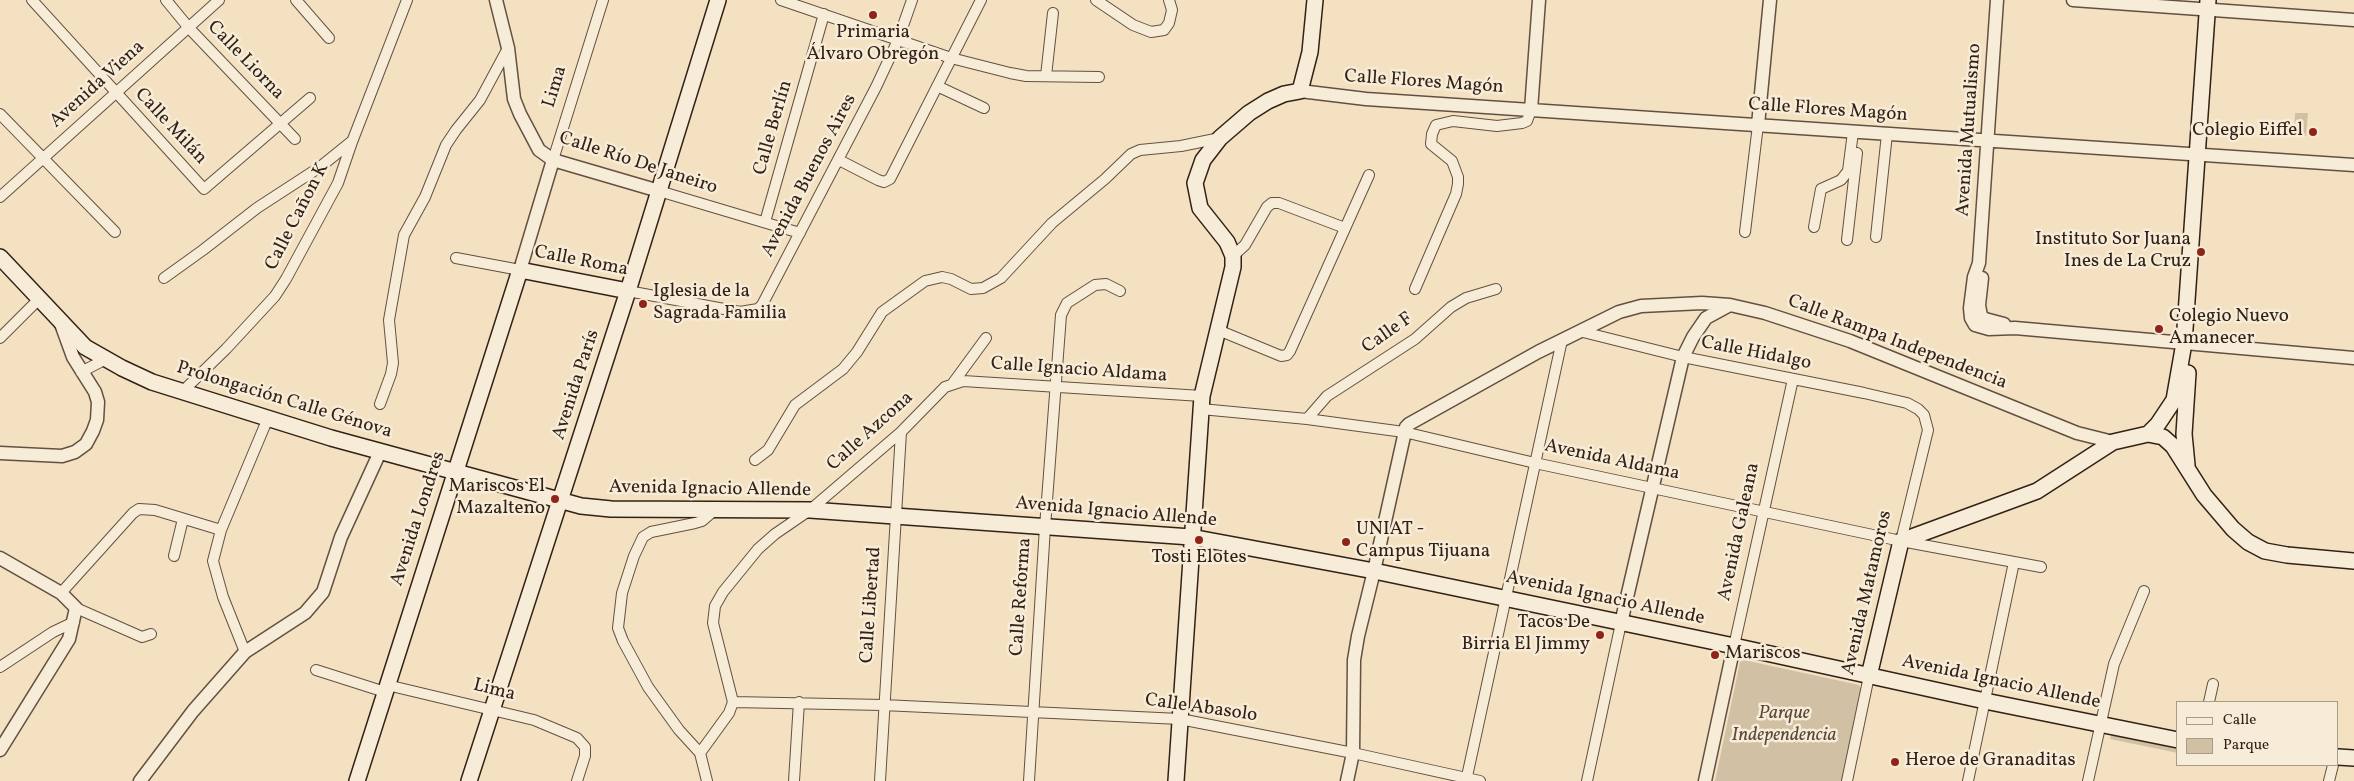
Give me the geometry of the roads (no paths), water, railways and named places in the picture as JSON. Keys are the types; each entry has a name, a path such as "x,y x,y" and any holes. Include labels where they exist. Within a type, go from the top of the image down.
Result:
{"main road":[{"name":"Avenida París","path":"469,781 628,291 718,0"},
{"path":"1176,781 1202,403 1232,277 1233,256 1227,242 1200,208 1196,197 1195,183 1202,160 1220,138 1249,113 1268,101 1284,94 1300,91 1310,52 1315,0"},
{"path":"2148,434 2158,424 2174,400 2184,343 2208,4"},
{"path":"0,246 91,341 102,356"},
{"name":"Prolongación Calle Génova","path":"0,257 84,347 152,382 380,452 455,472"},
{"name":"Calle Roma","path":"520,270 628,291"},
{"name":"Avenida Londres","path":"357,781 520,270"},
{"path":"2184,343 2189,362 2184,434 2188,466"},
{"path":"1901,541 2024,498 2054,481 2112,442 2148,434 2163,437 2173,446 2188,466 2204,495 2233,529 2248,542 2265,550 2287,555 2354,561"},
{"name":"Avenida Ignacio Allende","path":"455,472 561,501 598,509 717,508 810,510 1192,536 1734,646 1985,701 2176,740"},
{"name":"Avenida Matamoros","path":"1869,676 1901,541"},
{"path":"2339,757 2354,758"}],"street":[{"name":"Calle Milán","path":"32,0 115,94 204,189 280,123"},
{"name":"Calle Liorna","path":"166,0 189,28 295,140"},
{"name":"Avenida Viena","path":"0,197 219,0"},
{"path":"296,0 330,38"},
{"name":"Calle Cañon K","path":"183,391 226,349 275,296 327,207 407,0"},
{"name":"Calle Río De Janeiro","path":"496,0 508,48 514,99 540,150 553,160 800,233"},
{"name":"Lima","path":"520,270 603,0"},
{"path":"781,0 951,58 1010,73 1099,77"},
{"name":"Avenida Buenos Aires","path":"758,310 839,160 898,40 912,0"},
{"path":"839,160 878,180 887,182 981,0"},
{"path":"1096,0 1133,25 1151,32 1164,30 1169,23 1172,10 1169,0"},
{"path":"1415,289 1456,194 1458,184 1458,177 1452,161 1431,144 1432,134 1436,126 1453,121 1497,126 1527,121 1531,110 1539,0"},
{"path":"1745,232 1770,0"},
{"name":"Avenida Mutualismo","path":"1997,0 1979,263 1974,277 1975,325 1983,329 2015,328 2184,343"},
{"path":"2074,0 2208,4 2354,20"},
{"path":"1046,76 1053,13"},
{"name":"Calle Berlín","path":"765,222 824,14"},
{"path":"380,404 393,363 389,320 404,235 425,197 446,145 480,100 508,48"},
{"path":"937,86 984,108"},
{"name":"Calle Flores Magón","path":"1300,91 1366,99 2354,165"},
{"path":"280,123 310,98"},
{"path":"0,114 115,232"},
{"path":"1814,227 1821,189 1841,180 1848,171 1856,132"},
{"path":"1847,240 1856,132"},
{"path":"1876,237 1887,134"},
{"path":"755,460 768,450 796,405 843,370 858,352 882,312 924,281 942,277 951,279 971,289 982,288 1001,278 1052,223 1105,179 1131,154 1140,150 1181,146 1220,138"},
{"path":"164,278 257,208 320,168 352,142"},
{"path":"1218,330 1281,356 1287,355 1369,175"},
{"path":"1233,256 1245,245 1267,207 1272,203 1279,203 1344,228"},
{"name":"Calle Roma","path":"456,258 520,270"},
{"name":"Calle Reforma","path":"1029,781 1044,527 1063,308 1067,303 1095,285 1106,284 1120,291"},
{"name":"Calle F","path":"1307,419 1328,396 1415,339 1458,302 1496,289"},
{"name":"Calle Roma","path":"628,291 740,312 758,310"},
{"path":"0,338 39,299"},
{"name":"Calle Rampa Independencia","path":"1404,432 1409,424 1562,340 1619,312 1632,308 1702,303 1730,305 1766,313 1850,341 2059,426 2112,442"},
{"path":"1587,781 1620,623 1683,357 1693,337 1706,318 1730,305"},
{"path":"0,453 62,456 75,452 86,444 97,420 98,402 95,392 73,357 62,324"},
{"name":"Calle Hidalgo","path":"1579,331 1683,357 1907,403 1924,415"},
{"name":"Calle Azcona","path":"734,702 713,623 715,606 745,563 758,548 810,510 901,432 945,387 953,383 986,338"},
{"path":"1466,779 1562,340"},
{"path":"2184,343 2354,358"},
{"path":"81,372 102,356"},
{"name":"Avenida Galeana","path":"1705,781 1792,379"},
{"name":"Calle Ignacio Aldama","path":"953,383 963,381 1055,386 1202,403"},
{"name":"Avenida Aldama","path":"1202,403 1404,432 1535,463 1764,510 1901,541 2041,567"},
{"name":"Avenida Matamoros","path":"1901,541 1928,430 1924,415"},
{"path":"245,652 233,628 215,569 215,550 221,530 268,418"},
{"name":"Calle Libertad","path":"880,781 883,704 901,432"},
{"path":"1347,781 1353,753 1354,660 1404,432"},
{"path":"140,781 193,711 245,652 305,613 323,592 341,537 380,452"},
{"path":"61,593 139,508 155,510 221,530"},
{"path":"707,781 700,753 679,730 648,687 618,628 622,592 634,556 643,537 651,532 702,521 717,508"},
{"path":"174,556 183,519"},
{"path":"0,558 61,593 76,608 142,637 151,634"},
{"path":"1968,781 2014,562"},
{"path":"2088,781 2114,664 2144,591"},
{"path":"0,750 69,639 76,608"},
{"path":"0,667 53,632 74,622"},
{"name":"Lima","path":"316,670 386,688 491,709 534,720 577,738 585,747 585,756 577,781"},
{"name":"Avenida Matamoros","path":"1847,781 1869,676"},
{"path":"2209,701 2213,684"},
{"path":"700,753 729,713 734,702"},
{"name":"Calle Abasolo","path":"734,702 883,704 1180,720 1353,753 1480,781"},
{"path":"794,781 800,702"},
{"path":"2329,781 2333,766"}],"place":[{"name":"Primaria Álvaro Obregón","path":"873,15"},
{"name":"Colegio Eiffel","path":"2313,132"},
{"name":"Instituto Sor Juana Ines de La Cruz","path":"2201,252"},
{"name":"Iglesia de la Sagrada Familia","path":"643,304"},
{"name":"Colegio Nuevo Amanecer","path":"2159,329"},
{"name":"Mariscos El Mazalteno","path":"555,499"},
{"name":"Tosti Elotes","path":"1199,540"},
{"name":"UNIAT - Campus Tijuana","path":"1346,542"},
{"name":"Tacos De Birria El Jimmy","path":"1600,635"},
{"name":"Mariscos","path":"1715,655"},
{"name":"Heroe de Granaditas","path":"1895,762"}],"park label":[{"name":"Parque Independencia","path":"1784,726"}]}
